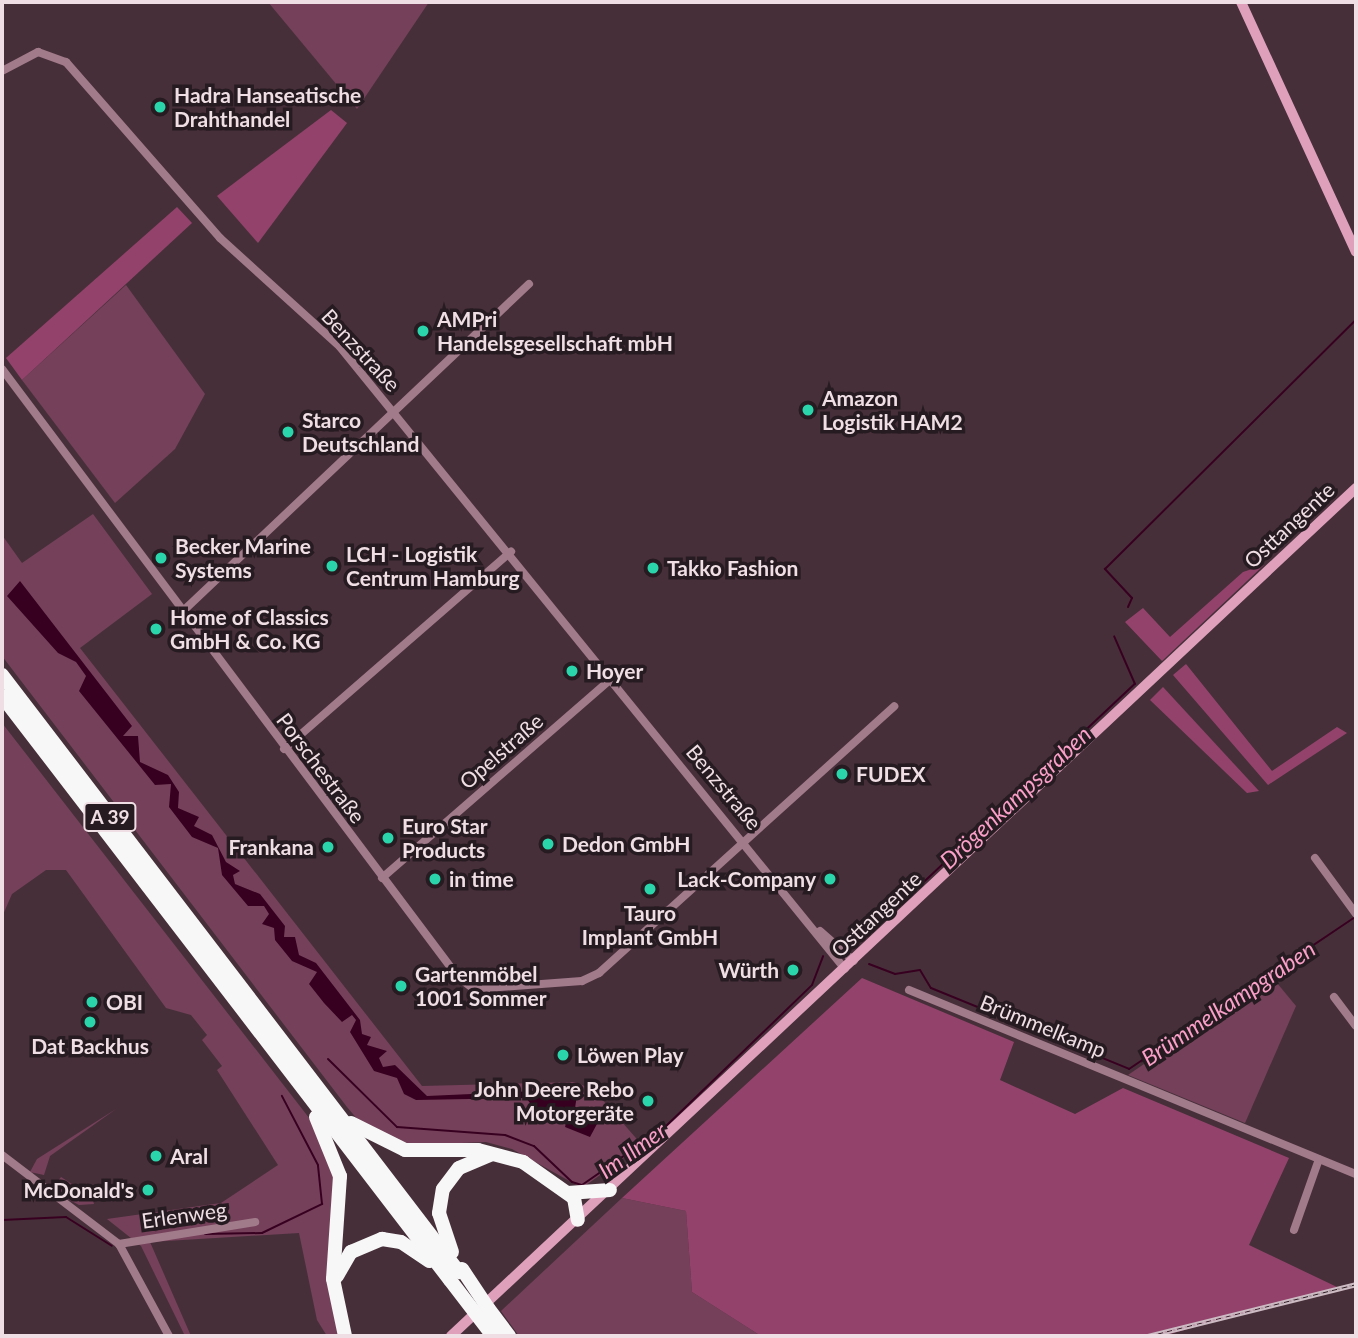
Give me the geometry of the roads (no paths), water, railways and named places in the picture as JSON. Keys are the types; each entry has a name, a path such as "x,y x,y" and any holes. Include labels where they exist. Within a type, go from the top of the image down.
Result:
{"highway":[{"name":"A 39","path":"2,675 503,1335"},
{"name":"A 39","path":"2,696 275,1052 488,1308 503,1335"},
{"path":"275,1052 320,1123 340,1176 335,1298 345,1336"},
{"path":"331,1105 390,1147 498,1154 568,1193 579,1204 578,1220"},
{"path":"457,1274 444,1236 441,1195 459,1168 498,1154"},
{"path":"552,1182 578,1220"},
{"path":"568,1193 610,1189"},
{"path":"335,1298 346,1257 382,1239 415,1250 457,1274"}],"street":[{"path":"1241,2 1356,252"},
{"name":"Benzstraße","path":"2,71 38,52 66,62 220,237 340,346 818,930 845,969"},
{"path":"181,613 392,409 529,284"},
{"name":"Porschestraße","path":"2,369 181,613 382,877 474,989 582,981 743,838"},
{"name":"Osttangente","path":"451,1336 578,1220 1356,488"},
{"path":"284,748 511,552"},
{"name":"Opelstraße","path":"382,877 611,679"},
{"path":"743,838 894,706"},
{"path":"1315,858 1356,914"},
{"name":"Benzstraße","path":"818,930 854,961"},
{"name":"Brümmelkamp","path":"909,990 1356,1174"},
{"path":"1334,997 1356,1026"},
{"path":"2,1155 119,1244 169,1336"},
{"path":"1294,1230 1319,1159"},
{"name":"Erlenweg","path":"119,1244 255,1222"}],"waterway":[{"name":"Drögenkampsgraben","path":"1128,607 1132,598 1105,569 1356,320"},
{"name":"Drögenkampsgraben","path":"847,935 895,909 1135,684 1114,636"},
{"name":"Brümmelkampgraben","path":"869,964 895,974 920,970 931,988 1129,1069 1355,917"},
{"name":"Im Ilmer","path":"328,1059 397,1127 505,1135 534,1146 572,1182 582,1185 664,1128 812,985 823,956"},
{"name":"Im Ilmer","path":"205,1234 262,1233 322,1204 318,1165 282,1096"},
{"name":"Im Ilmer","path":"2,1220 66,1217 112,1246"}],"railway":[{"path":"1148,1336 1356,1284"}],"place":[{"name":"Hadra Hanseatische Drahthandel","path":"160,107"},
{"name":"AMPri Handelsgesellschaft mbH","path":"423,331"},
{"name":"Amazon Logistik HAM2","path":"808,410"},
{"name":"Starco Deutschland","path":"288,432"},
{"name":"Becker Marine Systems","path":"161,558"},
{"name":"LCH - Logistik Centrum Hamburg","path":"332,566"},
{"name":"Takko Fashion","path":"653,568"},
{"name":"Home of Classics GmbH & Co. KG","path":"156,629"},
{"name":"Hoyer","path":"572,671"},
{"name":"FUDEX","path":"842,774"},
{"name":"Euro Star Products","path":"388,838"},
{"name":"Dedon GmbH","path":"548,844"},
{"name":"Frankana","path":"328,847"},
{"name":"in time","path":"435,879"},
{"name":"Lack-Company","path":"830,879"},
{"name":"Tauro Implant GmbH","path":"650,889"},
{"name":"Würth","path":"793,970"},
{"name":"Gartenmöbel 1001 Sommer","path":"401,986"},
{"name":"OBI","path":"92,1002"},
{"name":"Dat Backhus","path":"90,1022"},
{"name":"Löwen Play","path":"563,1055"},
{"name":"John Deere Rebo Motorgeräte","path":"648,1101"},
{"name":"Aral","path":"156,1156"},
{"name":"McDonald's","path":"148,1190"}]}
